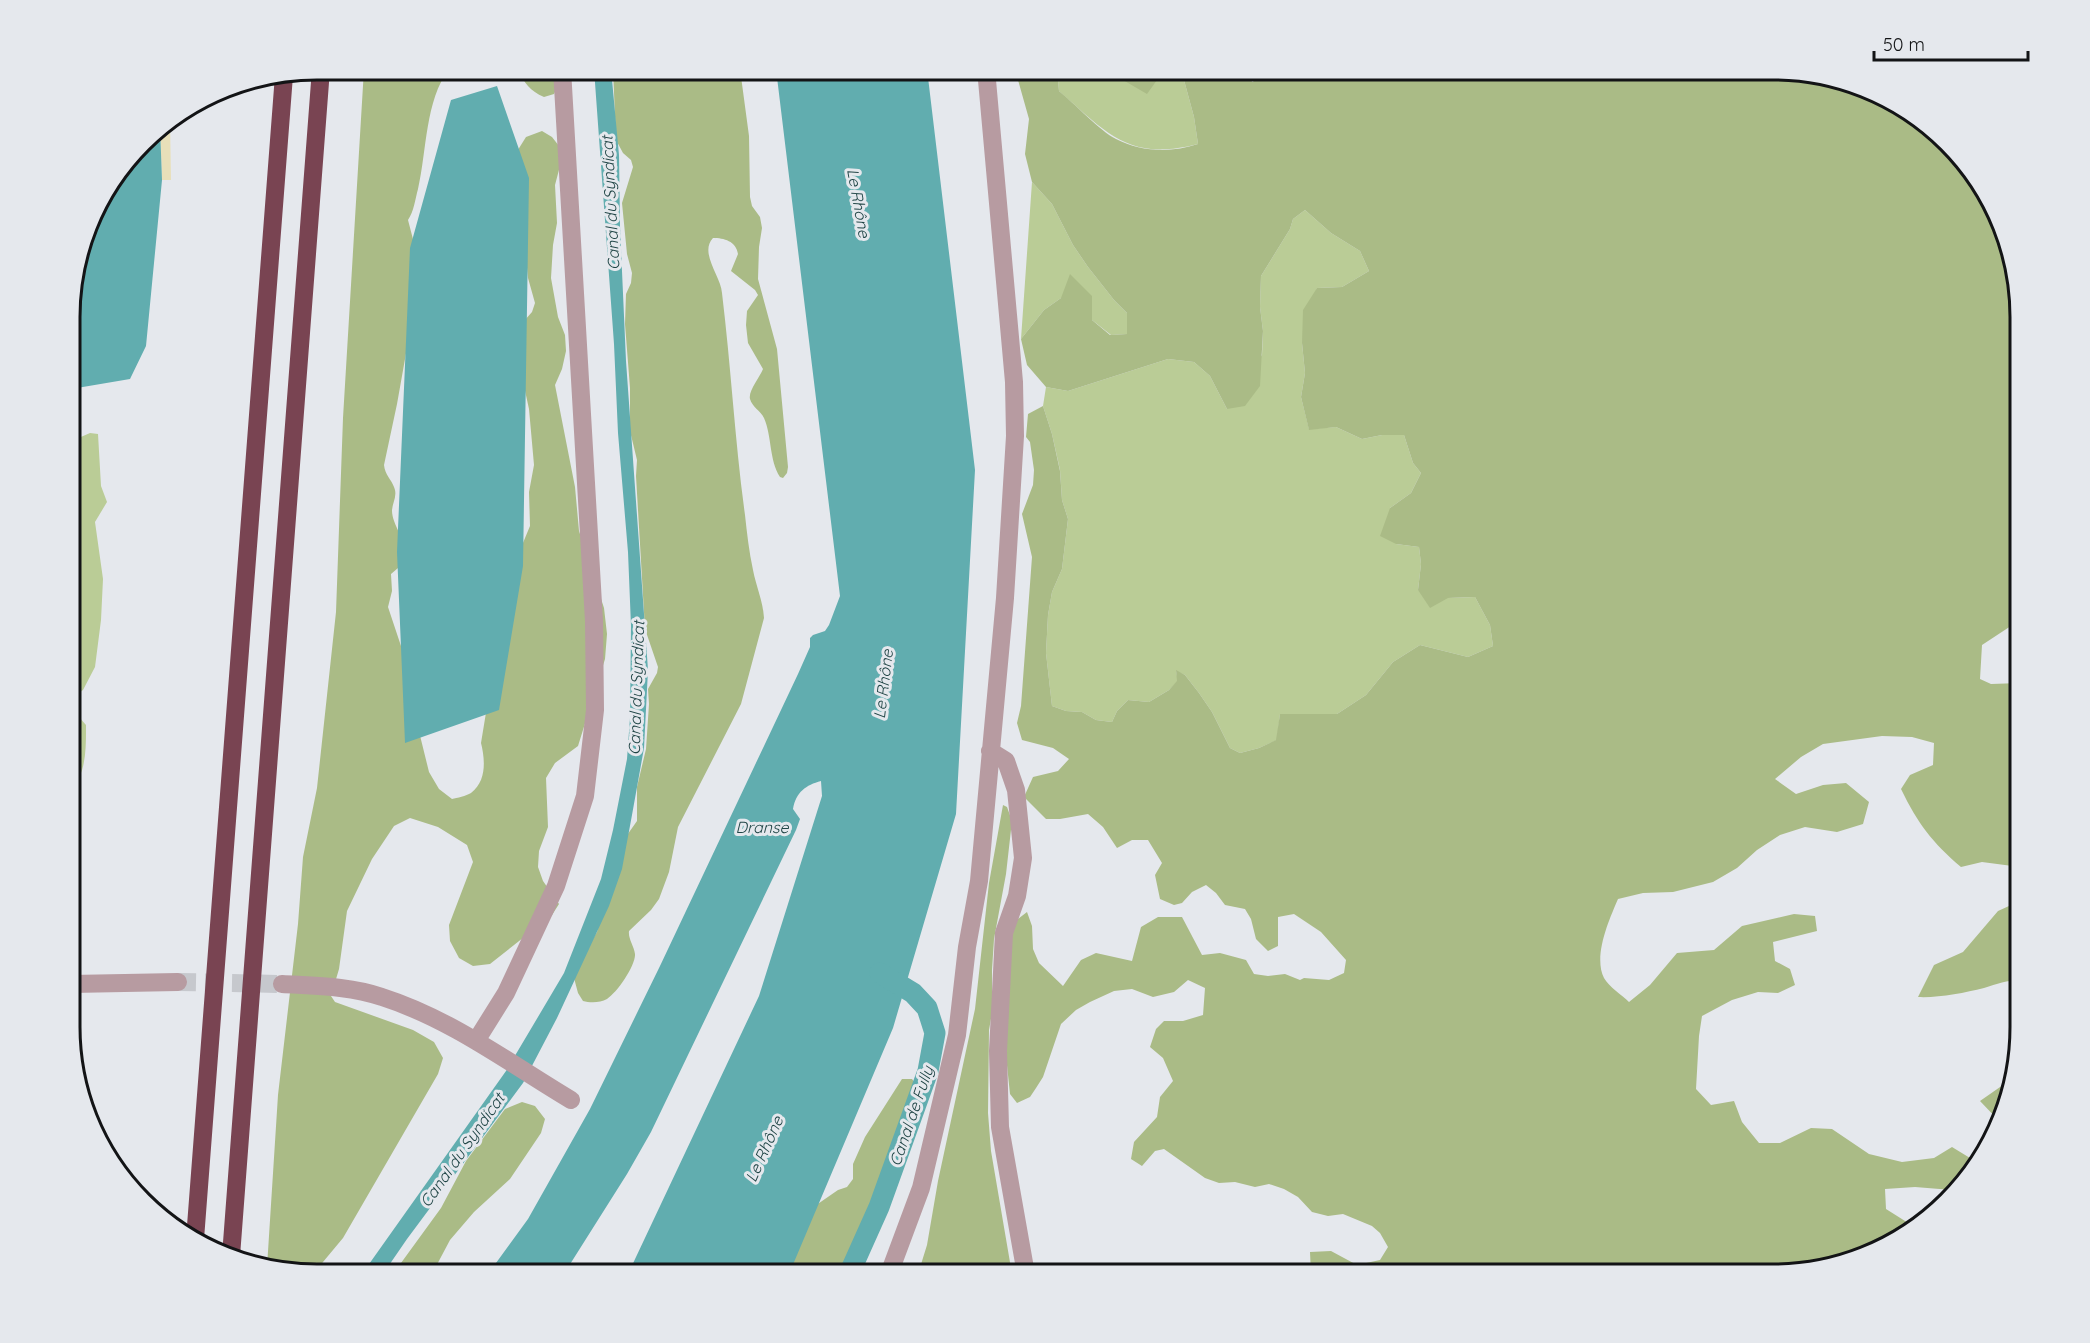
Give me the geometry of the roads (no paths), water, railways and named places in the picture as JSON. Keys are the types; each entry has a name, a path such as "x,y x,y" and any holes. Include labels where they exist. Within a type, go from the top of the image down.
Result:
{"highway":[{"path":"232,1247 320,80"},
{"path":"196,1231 283,82"}],"street":[{"path":"483,1046 556,886 585,796 595,710 594,621 563,80"},
{"path":"893,1264 921,1188 957,1035 967,947 979,881 1005,598 1015,436 1014,382 987,80"},
{"path":"990,751 1006,761 1016,790 1023,858 1017,896 1004,933 998,1051 1000,1127 1024,1264"},
{"path":"80,984 178,982"},
{"path":"282,984 338,987 380,996 410,1007 447,1024 571,1100"}],"water":[{"name":"Canal du Syndicat","path":"595,80 612,80 619,155 626,361 648,670 644,748 622,869 609,906 557,1018 523,1083 390,1264 369,1264 506,1071 564,973 601,879 627,759 630,718 631,626 628,552 618,433 614,344"},
{"path":"777,80 928,80 975,470 956,814 893,1028 793,1264 633,1264 759,996 822,796 821,781 806,787 799,794 793,809 800,819 796,830 651,1132 570,1264 495,1264 528,1219 590,1109 798,674 810,647 810,638 825,631 840,596"},
{"path":"497,86 529,178 523,566 499,710 405,743 397,552 410,248 451,100"},
{"path":"160,138 162,180 146,346 130,379 80,387 82,285 92,240 111,198 128,172"}],"waterway":[{"name":"Canal de Fully","path":"853,1264 879,1207 928,1071 935,1033 927,1008 913,993 880,973"}],"tunnel":[{"path":"178,982 282,984"}],"water label":[{"name":"Le Rhône","path":"859,203"},
{"name":"Le Rhône","path":"883,684"},
{"name":"Dranse","path":"762,827"},
{"name":"Le Rhône","path":"764,1149"}]}
